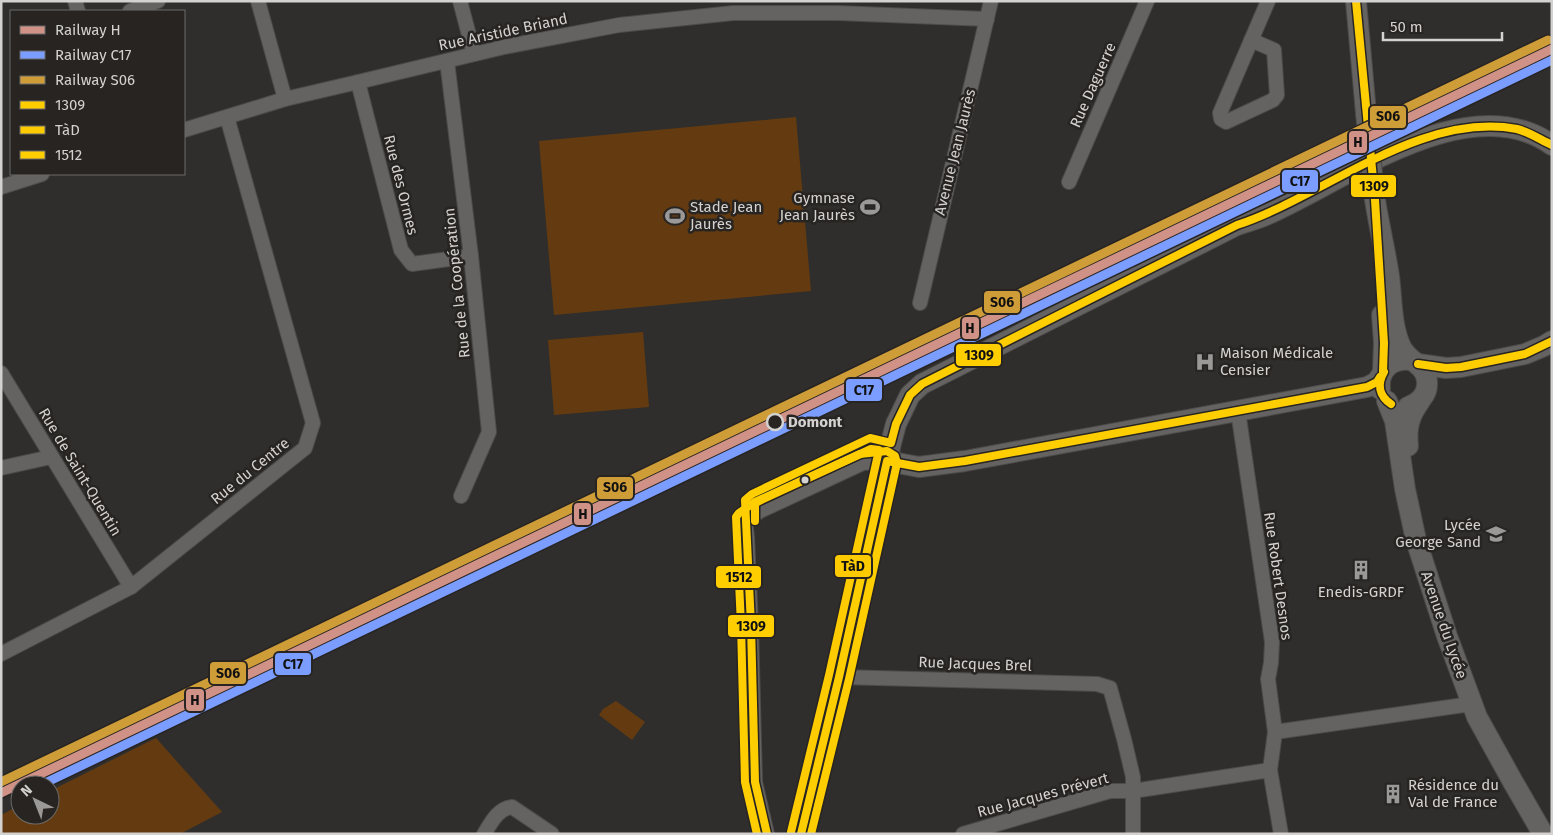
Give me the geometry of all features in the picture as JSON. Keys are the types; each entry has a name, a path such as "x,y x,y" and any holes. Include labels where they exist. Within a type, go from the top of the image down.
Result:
{"street":[{"path":"133,10 158,1"},
{"path":"258,1 285,99"},
{"path":"460,1 474,54"},
{"name":"Avenue Jean Jaurès","path":"920,303 991,1"},
{"name":"Rue Daguerre","path":"1069,182 1148,1"},
{"path":"1252,40 1274,50 1277,95 1274,100 1226,122 1222,119 1220,113 1268,1"},
{"path":"1356,1 1375,200 1384,343 1380,390 1387,401 1393,405 1403,407 1413,405 1423,396 1427,376 1423,369 1402,349 1398,340 1375,200"},
{"name":"Rue Aristide Briand","path":"185,130 285,99 528,42 619,25 733,13 838,13 986,19"},
{"name":"Rue de la Coopération","path":"447,61 471,256 489,432 461,496"},
{"name":"Rue des Ormes","path":"358,82 401,250 412,264 471,256"},
{"name":"Rue du Centre","path":"1,654 131,587 305,448 314,423 227,117"},
{"path":"801,834 839,677 887,461 899,417 910,395 922,384 1237,225 1265,216 1382,156 1422,139 1479,125 1497,126 1534,134 1552,145"},
{"path":"1,187 39,175"},
{"path":"767,834 755,782 751,625 745,521 760,511 863,463 887,461 920,467 965,461 1367,387 1372,385 1388,365 1403,359 1453,368 1503,360 1526,354 1552,341"},
{"name":"Avenue du Lycée","path":"1453,368 1438,379 1423,396 1412,412 1408,423 1408,441 1425,530 1463,652 1494,722 1552,826"},
{"name":"Rue de Saint-Quentin","path":"1,373 131,587"},
{"name":"Avenue du Lycée","path":"1387,401 1396,421 1403,480 1416,540 1471,704 1512,782 1543,834"},
{"name":"Rue Robert Desnos","path":"1238,411 1272,642 1268,679 1276,732 1270,770 1281,834"},
{"path":"1,468 51,457"},
{"name":"Rue Jacques Brel","path":"839,677 1089,683 1110,688"},
{"name":"Rue Jacques Prévert","path":"1110,688 1133,777 1133,834"},
{"path":"1276,732 1471,704"},
{"path":"1132,791 1270,770"},
{"name":"Rue Jacques Prévert","path":"963,834 1110,790 1132,791"},
{"path":"484,834 499,812 505,807 512,807 552,834"}],"shaded area":[{"name":"Stade Jean Jaurès","path":"796,117 811,291 554,315 539,141"},
{"path":"643,332 649,407 554,415 548,340"},
{"path":"616,701 645,722 632,740 599,715 603,709"},
{"path":"156,738 222,812 180,834 1,834 1,815 10,810 10,825 60,825 60,786"}],"rail line":[{"name":"S06","path":"1,782 1548,40"},
{"name":"H","path":"1,793 1552,49"},
{"name":"C17","path":"60,776 1552,60"}],"transit line":[{"name":"1309","path":"1356,1 1375,200 1384,343 1383,371"},
{"name":"1309","path":"767,834 755,782 751,625 745,500 752,494 870,438 891,443 896,424 910,395 922,384 1237,225 1270,212 1374,159 1409,144 1445,132 1481,127 1517,129 1552,145"},
{"name":"1309","path":"1418,364 1446,368 1461,367 1525,354 1552,341"},
{"name":"1309","path":"1384,372 1380,381 1380,389 1384,397 1391,404"},
{"name":"1309","path":"801,834 839,677 887,461 919,467 965,461 1367,387 1377,382 1380,377"},
{"name":"TàD","path":"755,521 755,505 757,502 871,449 879,450 829,675 791,832"},
{"name":"1512","path":"757,834 745,782 736,517 755,502 860,454 887,451 895,456 897,463 849,679 811,834"}],"place":[{"name":"Gymnase Jean Jaurès","path":"870,207"},
{"name":"Stade Jean Jaurès","path":"675,216"},
{"name":"Maison Médicale Censier","path":"1205,362"},
{"name":"Domont","path":"775,422"},
{"name":"Lycée George Sand","path":"1496,534"},
{"name":"Enedis-GRDF","path":"1361,570"},
{"name":"Résidence du Val de France","path":"1393,794"}]}
